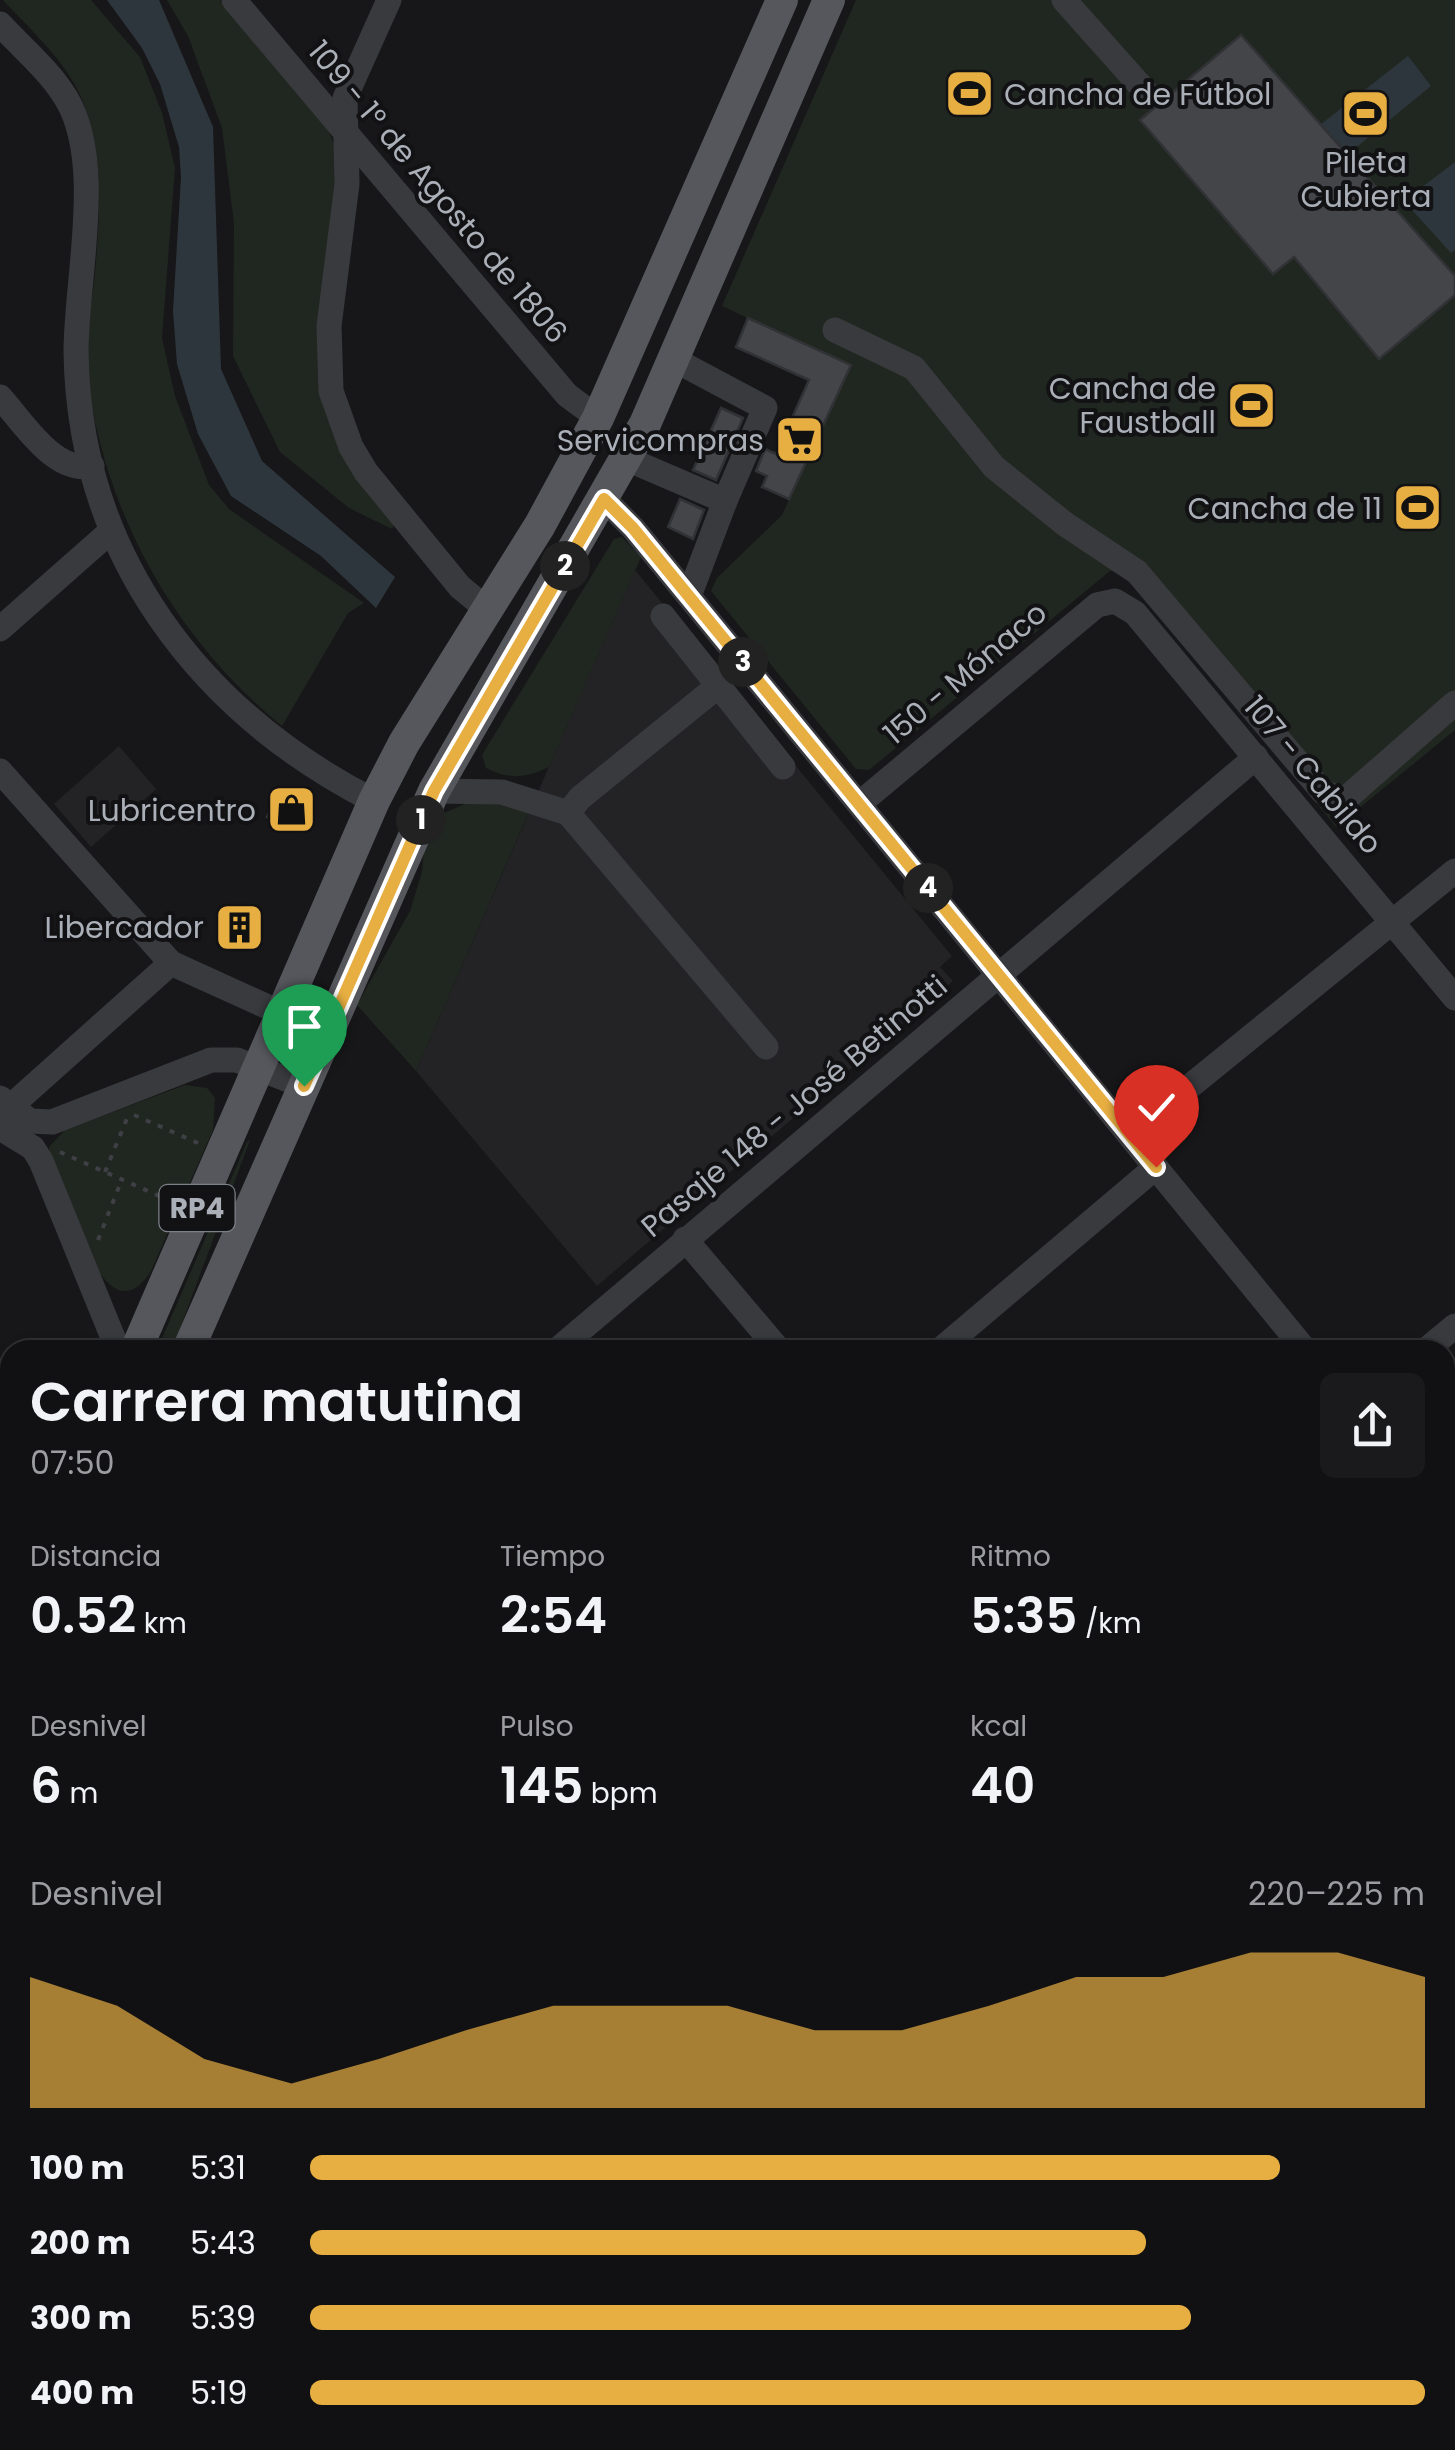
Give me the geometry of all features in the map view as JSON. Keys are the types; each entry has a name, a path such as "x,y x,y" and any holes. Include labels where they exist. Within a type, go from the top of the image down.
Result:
{"main road":[{"name":"RP4","path":"140,1340 374,801 598,418 782,0"},
{"name":"RP4","path":"192,1340 434,791 627,458 674,360 731,219 829,0"}],"street":[{"name":"109 - 1° de Agosto de 1806","path":"234,0 568,395 598,418"},
{"path":"389,0 345,98 347,184 329,326 331,391 338,415 366,472 460,587 488,610"},
{"path":"1064,0 1146,92"},
{"path":"0,24 67,99 84,146 76,352 78,394 92,466 111,531 161,619 214,689 312,767 374,801"},
{"path":"835,330 914,368 994,467 1065,524 1137,572 1323,792 1342,799 1350,795 1455,703"},
{"path":"674,360 764,408 689,596"},
{"path":"0,397 54,456 69,466 92,466"},
{"path":"627,458 725,501"},
{"path":"604,499 689,596 1298,1340"},
{"path":"0,629 111,531"},
{"name":"150 - Mónaco","path":"859,804 1097,605 1104,600 1115,601"},
{"name":"107 - Cabildo","path":"1115,601 1135,613 1455,998"},
{"path":"663,616 783,768"},
{"path":"568,812 718,686"},
{"name":"Pasaje 148 - José Betinotti","path":"569,1340 1256,757"},
{"path":"0,771 171,963 281,1013"},
{"path":"434,791 502,792 568,812 766,1047"},
{"path":"1130,1135 1455,871"},
{"path":"2,1112 171,963"},
{"path":"2,1112 30,1121 52,1122 212,1060 236,1060 304,1086"},
{"path":"2,1112 41,1160 114,1340"},
{"path":"952,1340 1156,1167"},
{"path":"685,1239 770,1340"}],"path":[{"path":"105,1172 142,1088"},
{"path":"130,1113 221,1153"},
{"path":"49,1147 196,1212"},
{"path":"86,1272 122,1179"}],"shaded area":[{"path":"3,0 91,0 140,57 162,113 175,168 162,338 175,396 209,485 229,509 364,603 348,613 282,726 208,653 177,612 127,521 95,423 87,371 99,202 92,131 69,75"},
{"path":"107,0 159,0 213,127 221,369 262,461 395,577 376,608 321,556 231,496 198,434 177,364 173,311 181,177 179,147 160,84 142,48"},
{"path":"167,0 220,0 328,129 338,154 320,361 395,523 392,529 349,508 280,452 233,356 234,223 222,128 188,36"},
{"path":"856,0 1455,0 1455,730 1336,827 1129,573 1110,571 869,770 856,769 711,591 717,578 782,515 850,366 722,306"},
{"name":"Pileta Cubierta","path":"1408,56 1431,86 1347,155 1320,125"},
{"path":"1455,162 1455,250 1451,253 1404,201"},
{"path":"622,537 641,557 549,767 518,776 486,768 482,755 614,539"},
{"path":"635,570 952,956 940,967 953,981 597,1286 416,1071"},
{"path":"119,746 156,789 91,847 54,804"},
{"path":"474,800 532,805 416,1071 357,1005 410,911 422,872 425,836 442,814"},
{"path":"185,1085 207,1088 215,1098 213,1130 151,1271 137,1287 124,1291 112,1286 92,1259 54,1172 49,1147 65,1130"},
{"path":"250,1140 176,1340 161,1340"}],"building":[{"path":"1241,35 1455,276 1455,295 1379,359 1294,257 1273,274 1140,120"},
{"path":"748,318 851,365 789,499 762,487 767,476 756,471 765,449 776,454 809,380 736,347"},
{"path":"721,408 743,418 716,480 693,470"},
{"path":"680,499 704,510 693,539 668,527"},
{"name":"Lubricentro","path":"281,789 310,803 313,817 300,832 267,817"},
{"name":"Libercador","path":"233,906 258,916 244,949 220,939"}],"place":[{"name":"Cancha de Fútbol","path":"969,94"},
{"name":"Pileta Cubierta","path":"1366,113"},
{"name":"Cancha de Faustball","path":"1251,405"},
{"name":"Servicompras","path":"799,440"},
{"name":"Cancha de 11","path":"1417,508"},
{"name":"Lubricentro","path":"291,810"},
{"name":"Libercador","path":"239,927"}],"route":[{"path":"304,1086 434,791 604,499 633,528 1156,1167"}]}
